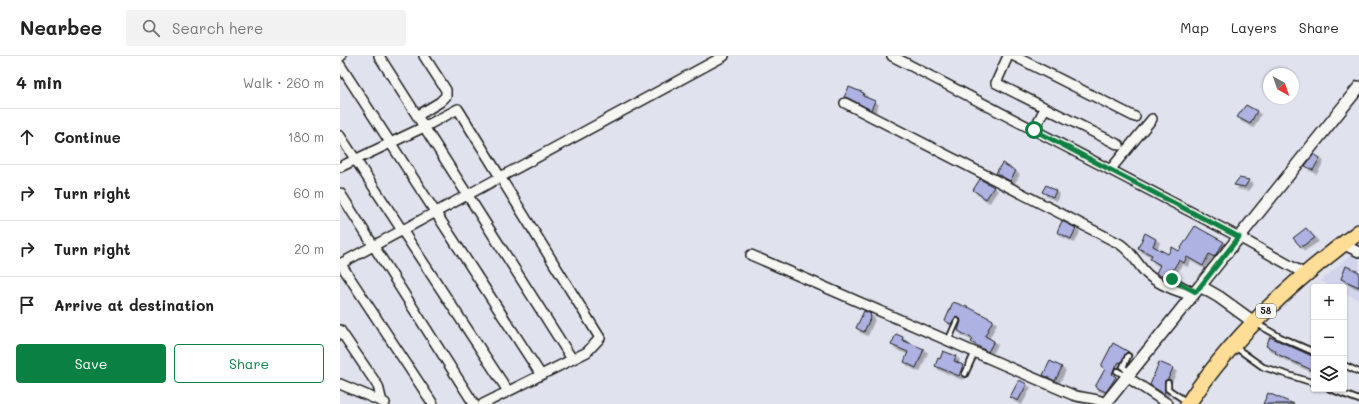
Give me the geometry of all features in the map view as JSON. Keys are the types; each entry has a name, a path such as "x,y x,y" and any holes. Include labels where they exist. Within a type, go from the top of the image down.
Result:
{"highway":[{"name":"58","path":"1190,402 1233,346 1255,323 1305,274 1359,232"}],"street":[{"path":"379,56 572,359"},
{"path":"416,116 440,102 446,96 446,90 424,56"},
{"path":"433,404 340,263 724,56"},
{"path":"892,56 1239,237 1305,274"},
{"path":"1008,56 996,83 1119,145"},
{"path":"1014,56 1135,116"},
{"path":"340,65 541,375"},
{"path":"751,255 1073,395 1100,400 1106,404 1359,86"},
{"path":"845,103 1120,244 1130,252 1148,275 1172,288 1196,291 1219,297 1255,323"},
{"path":"1034,130 1046,108"},
{"path":"340,167 458,109 600,338 587,352 483,404"},
{"path":"1110,170 1152,119"},
{"path":"340,136 508,391"},
{"path":"340,193 474,404"},
{"path":"1342,244 1359,252"},
{"path":"340,330 378,386 384,403"},
{"path":"1129,375 1168,404"},
{"path":"340,384 384,403"}],"lane":[{"path":"1172,274 1171,278 1196,291"},
{"path":"948,341 957,321"},
{"path":"1255,323 1282,338 1311,351"},
{"path":"1233,346 1263,367 1311,382"},
{"path":"965,374 975,352"},
{"path":"1128,356 1123,367 1129,375"},
{"path":"1347,366 1359,372"},
{"path":"1117,371 1129,375"},
{"path":"1168,384 1168,389 1170,391 1190,402"},
{"path":"1338,392 1359,400"}],"shaded area":[{"path":"1353,253 1359,256 1359,300 1347,294 1347,284 1326,284 1321,281"}],"building":[{"path":"849,87 864,93 863,96 875,101 871,110 844,97"},
{"path":"1246,105 1257,111 1250,124 1237,117"},
{"path":"1314,154 1320,158 1313,170 1305,166"},
{"path":"1002,163 1016,171 1010,181 996,173"},
{"path":"1239,178 1249,180 1245,187 1234,185"},
{"path":"980,179 994,187 986,199 973,190"},
{"path":"1046,185 1056,191 1053,197 1042,192"},
{"path":"1062,221 1076,228 1071,239 1057,232"},
{"path":"1195,226 1224,242 1214,257 1209,254 1203,266 1187,257 1184,263 1179,260 1173,270 1169,273 1168,280 1156,273 1160,265 1150,259 1152,255 1138,248 1145,233 1156,239 1153,246 1168,254 1172,247 1179,251"},
{"path":"1306,228 1315,238 1301,247 1293,238"},
{"path":"1346,266 1359,272 1359,287 1341,279"},
{"path":"953,302 970,308 993,320 985,336 994,341 988,352 971,342 973,339 958,331 961,321 959,318 955,318 951,324 945,321"},
{"path":"864,311 871,314 871,316 864,332 856,328"},
{"path":"896,334 903,337 902,340 924,349 916,368 904,362 908,352 891,345"},
{"path":"1270,337 1311,356 1311,370 1275,353 1276,351 1266,346"},
{"path":"1113,343 1129,352 1126,353 1121,363 1119,362 1114,369 1112,374 1116,377 1106,392 1095,387 1105,369 1101,366"},
{"path":"943,351 956,356 954,361 963,365 959,376 935,366"},
{"path":"1050,361 1062,367 1055,381 1043,375"},
{"path":"1159,362 1173,368 1168,379 1165,381 1164,394 1150,385"},
{"path":"1019,380 1027,384 1018,401 1010,397"},
{"path":"1268,393 1294,404 1263,404"}],"route":[{"path":"1034,130 1239,237 1196,292 1172,279"}]}
